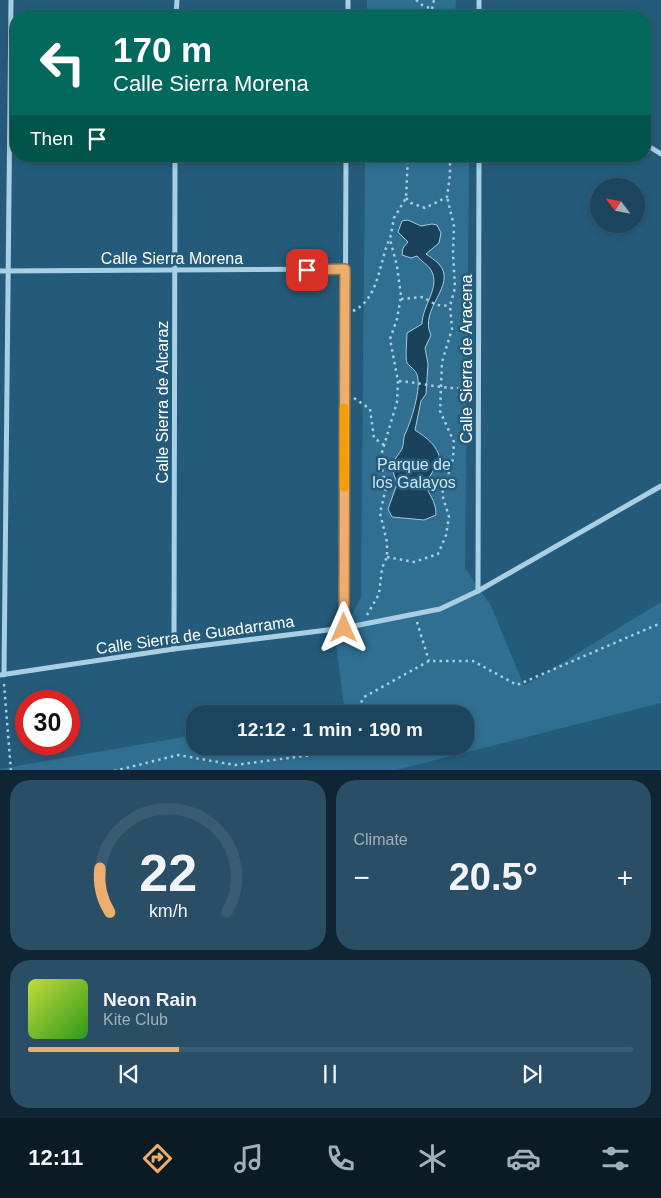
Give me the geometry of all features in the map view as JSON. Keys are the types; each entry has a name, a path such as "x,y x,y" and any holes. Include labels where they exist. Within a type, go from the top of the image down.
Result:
{"street":[{"path":"2,675 10,90"},
{"name":"Calle Sierra de Alcaraz","path":"174,649 175,162"},
{"path":"344,628 346,162"},
{"name":"Calle Sierra de Aracena","path":"478,162 478,591"},
{"name":"Calle Sierra Morena","path":"0,271 345,269"},
{"path":"0,447 6,446"},
{"name":"Calle Sierra de Guadarrama","path":"2,675 174,649 344,628 440,609 478,591 661,486"}],"path":[{"path":"416,0 432,9 434,0"},
{"path":"345,314 359,308 374,290 384,252 390,240 394,218 406,198 408,162"},
{"path":"387,557 414,562 431,558 438,554 446,535 449,517 442,494 453,459 454,442 440,411 442,362 452,329 450,306 455,288 453,253 455,239 452,213 447,197 450,162"},
{"path":"406,198 411,203 425,208 447,197"},
{"path":"361,625 379,594 382,568 387,557 387,542 380,513 386,488 380,460 397,402 398,382 390,339 401,299 397,266 390,240"},
{"path":"401,299 415,300 423,297 436,304 450,306"},
{"path":"398,382 421,383 442,388 479,388"},
{"path":"344,394 360,400 370,409 374,438 384,445"},
{"path":"414,614 429,661"},
{"path":"360,705 364,697 429,661 473,661 517,685 661,622"},
{"path":"2,675 11,770"},
{"path":"114,770 178,755 235,765 311,755"}],"green space":[{"path":"367,0 456,0 455,10 367,10"},
{"name":"Parque de los Galayos","path":"365,162 469,162 465,568 491,606 524,686 661,602 661,703 474,750 474,705 344,705 336,643 361,598"},
{"path":"186,737 186,755 455,755 396,770 0,770"}],"shaded area":[{"path":"408,220 421,226 437,225 441,233 439,243 426,254 439,264 444,272 441,289 429,316 428,325 431,335 425,348 428,364 426,394 421,401 415,430 434,446 440,459 426,483 435,505 436,515 424,520 392,517 388,509 397,484 391,465 402,449 404,436 418,391 417,374 406,361 407,333 422,324 434,283 431,270 417,256 411,258 402,255 403,248 408,242 398,232 402,221"}],"slow traffic":[{"path":"344,408 344,487"}],"route":[{"path":"307,270 345,269 344,628"}]}
